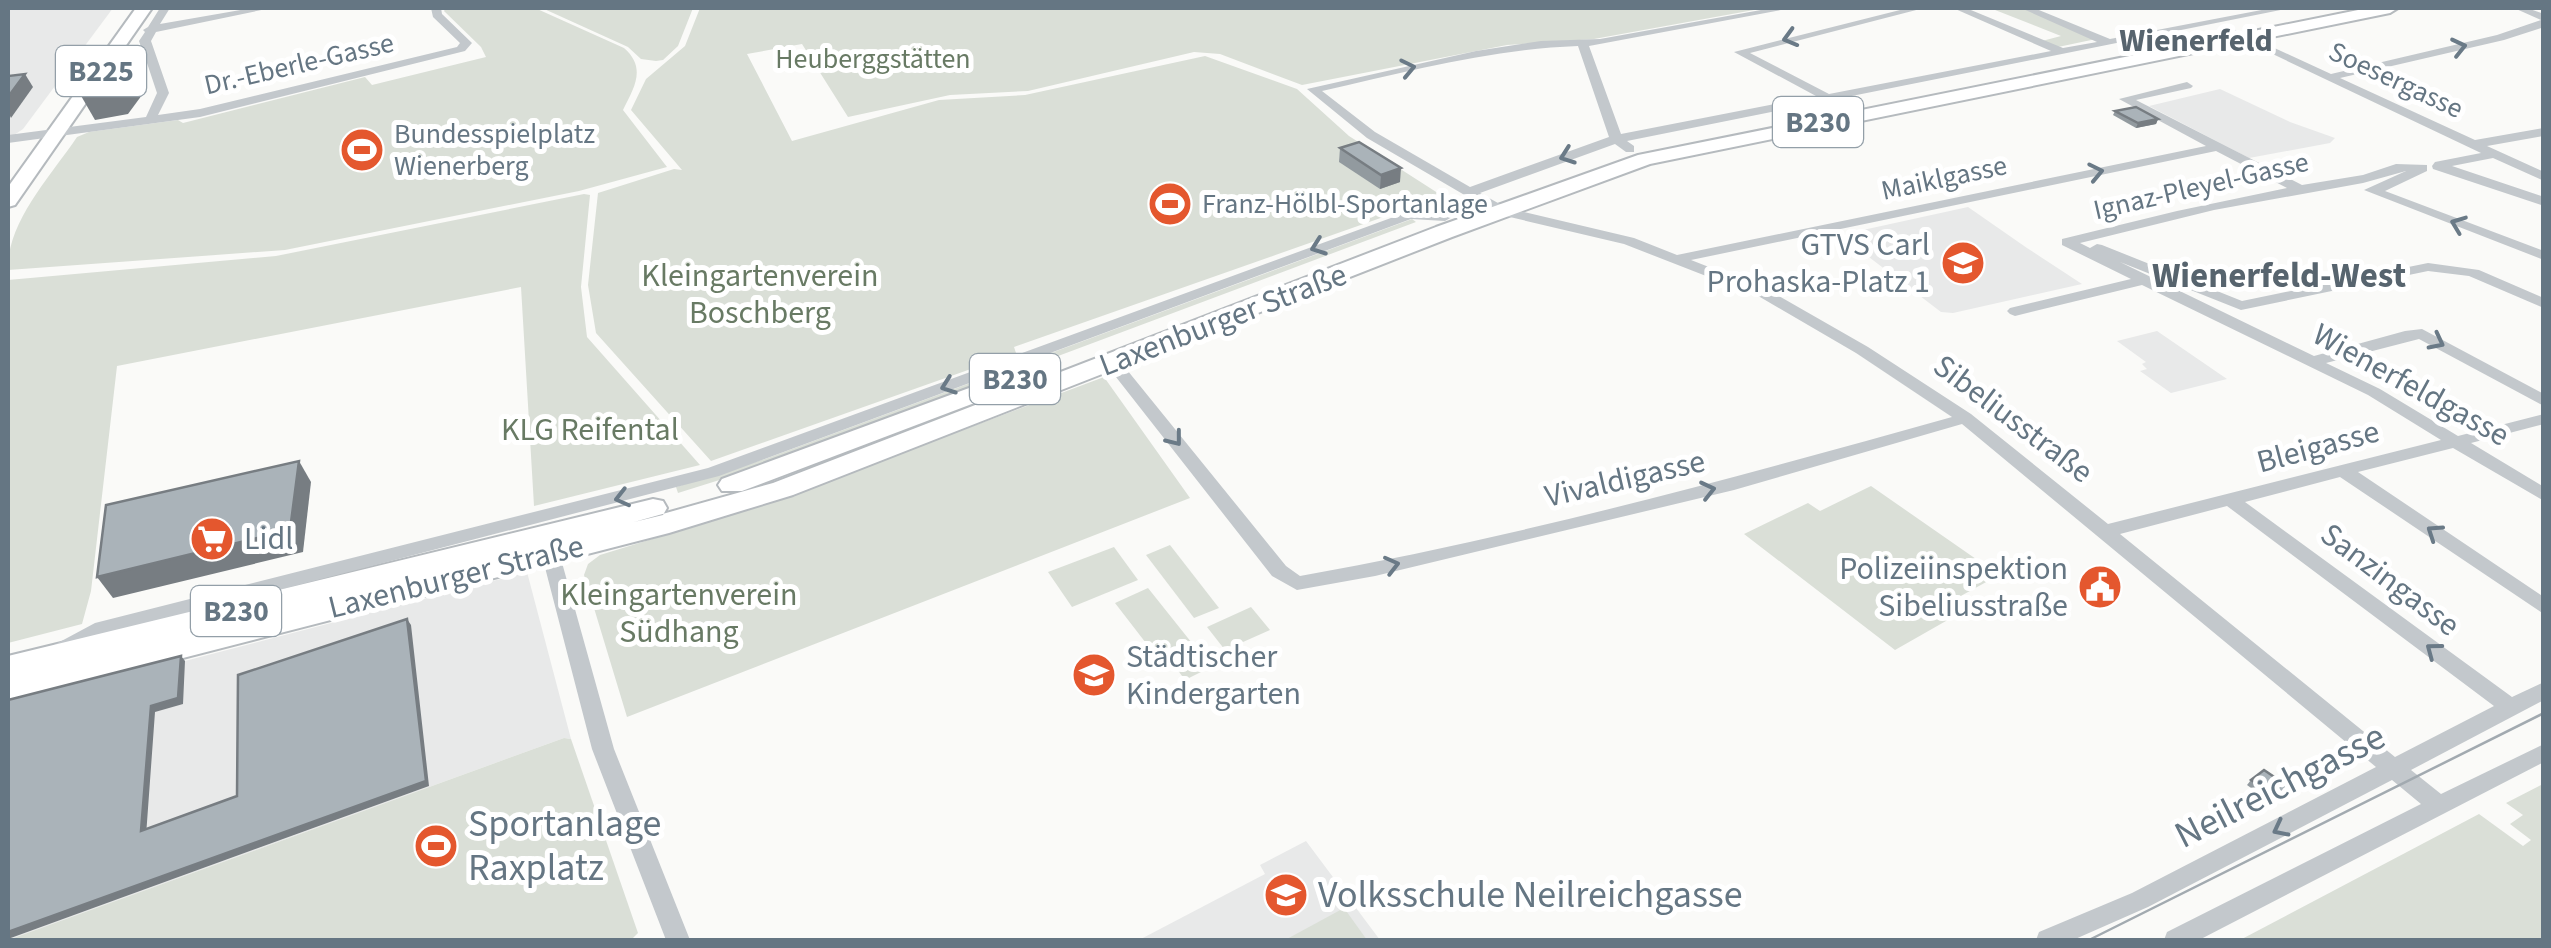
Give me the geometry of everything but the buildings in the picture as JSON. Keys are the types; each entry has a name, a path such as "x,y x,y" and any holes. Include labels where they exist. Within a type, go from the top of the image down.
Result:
{"main road":[{"name":"B225","path":"8,169 125,8"},
{"name":"B225","path":"8,202 144,8"},
{"name":"Laxenburger Straße","path":"8,691 539,536 670,523 783,488 1114,363 1623,144 2341,8"},
{"name":"Laxenburger Straße","path":"8,668 687,500 1485,202 1646,160 2238,28 2390,8"}],"street":[{"path":"8,139 150,120 163,93 145,41 148,30 165,8"},
{"name":"Dr.-Eberle-Gasse","path":"148,30 266,8"},
{"name":"Dr.-Eberle-Gasse","path":"150,120 234,106 457,51 466,43 437,15 436,8"},
{"path":"1623,144 1582,43 1787,8"},
{"path":"1826,97 1740,52 1816,30 1919,8"},
{"path":"1958,8 2059,51"},
{"path":"2026,8 2107,42"},
{"name":"Soesergasse","path":"2215,8 2238,28 2331,76 2544,176"},
{"name":"Laxenburger Straße","path":"1623,144 1826,97 2059,51 2238,28 2286,8"},
{"path":"2519,8 2544,20"},
{"path":"2331,76 2494,39 2544,20"},
{"name":"Sibeliusstraße","path":"1582,43 1540,44 1476,54 1312,88 1371,134 1485,202 1680,258 1765,294 1862,350 1965,418 2438,804"},
{"path":"92,85 147,55"},
{"path":"2187,86 2125,99 2297,188"},
{"path":"2476,144 2544,132"},
{"name":"Maiklgasse","path":"1680,258 2219,147"},
{"path":"2374,191 2422,168 2494,154"},
{"name":"Ignaz-Pleyel-Gasse","path":"2067,242 2297,188 2373,176 2393,166 2422,168"},
{"path":"2438,166 2544,202"},
{"path":"2348,180 2544,256"},
{"path":"2067,242 2109,251 2241,306 2428,267 2453,266 2483,274 2544,304"},
{"name":"Wienerfeldgasse","path":"2067,242 2374,392 2544,495"},
{"path":"2014,311 2140,280"},
{"path":"2311,362 2422,334 2544,401"},
{"name":"Vivaldigasse","path":"1114,363 1279,571 1297,583 1337,578 1734,484 1965,418"},
{"name":"Bleigasse","path":"2106,531 2544,419"},
{"path":"2344,472 2544,607"},
{"name":"Sanzingasse","path":"2232,500 2512,708"},
{"path":"539,536 603,749 678,940"},
{"name":"Laxenburger Straße","path":"48,658 95,630 308,574 539,536"},
{"name":"Neilreichgasse","path":"2048,940 2140,900 2544,690"},
{"path":"2176,940 2544,752"}],"shaded area":[{"path":"8,8 113,8 23,129 8,139"},
{"path":"2220,89 2335,138 2330,143 2249,158 2149,106"},
{"name":"GTVS Carl Prohaska-Platz 1","path":"1968,207 2082,284 1953,313 1941,312 1840,235"},
{"path":"2157,331 2227,379 2171,393 2140,371 2147,369 2142,364 2146,362 2117,341"},
{"path":"527,572 571,739 564,738 8,940 8,707"},
{"name":"Volksschule Neilreichgasse","path":"1306,841 1380,940 1139,940 1265,874 1260,865"}],"green space":[{"name":"Bundesspielplatz Wienerberg","path":"535,8 624,48 637,71 623,110 667,167 579,191 285,250 8,270 15,234 23,217 77,137 178,120 183,123 365,77 372,85 486,57 481,47 444,11"},
{"path":"542,8 693,8 678,46 663,60 656,61 641,59 628,47"},
{"path":"700,8 1765,8 1594,39 1507,45 1302,85 1220,54 1194,52 1028,91 950,95 848,117 802,44 747,54 792,141 939,100 1025,95 1205,56 1297,89 1349,136 1458,206 1442,213 1409,208 1014,347 1016,353 711,461 596,333 588,285 598,193 674,169 682,170 631,110 646,79 685,46"},
{"path":"1990,8 2022,8 2096,39 2058,47 2042,41 2061,36"},
{"name":"KLG Reifental","path":"590,195 581,287 587,337 700,465 534,506 521,287 117,366 91,591 82,624 8,643 8,280 276,256"},
{"path":"1412,219 1416,222 767,465 678,493 676,487 765,459"},
{"name":"Kleingartenverein Südhang","path":"1104,377 1190,498 627,717 584,575 588,564 600,555 766,504"},
{"path":"1871,486 1999,575 1948,603 1960,613 1895,650 1744,534 1808,503 1820,511"},
{"path":"1170,545 1219,608 1194,618 1146,555"},
{"path":"1114,547 1138,580 1072,607 1048,572"},
{"path":"1148,588 1211,667 1185,680 1174,665 1166,669 1115,603"},
{"path":"1251,607 1270,630 1225,650 1207,627"},
{"name":"Sportanlage Raxplatz","path":"564,738 571,739 638,933 631,940 8,940"},
{"path":"2543,784 2543,940 2240,940 2479,814 2523,846 2531,840 2510,824 2523,815 2506,803"},
{"path":"1344,908 1367,940 1285,940"}],"tram line":[{"path":"2089,940 2544,713"}],"place":[{"name":"Bundesspielplatz Wienerberg","path":"362,150"},
{"name":"Franz-Hölbl-Sportanlage","path":"1170,204"},
{"name":"GTVS Carl Prohaska-Platz 1","path":"1963,263"},
{"name":"Lidl","path":"212,539"},
{"name":"Polizeiinspektion Sibeliusstraße","path":"2100,587"},
{"name":"Städtischer Kindergarten","path":"1094,675"},
{"name":"Sportanlage Raxplatz","path":"436,846"},
{"name":"Volksschule Neilreichgasse","path":"1286,895"}],"district":[{"name":"Wienerfeld","path":"2196,41"},
{"name":"Wienerfeld-West","path":"2279,276"}],"park label":[{"name":"Heuberggstätten","path":"873,59"},
{"name":"Kleingartenverein Boschberg","path":"760,294"}]}
